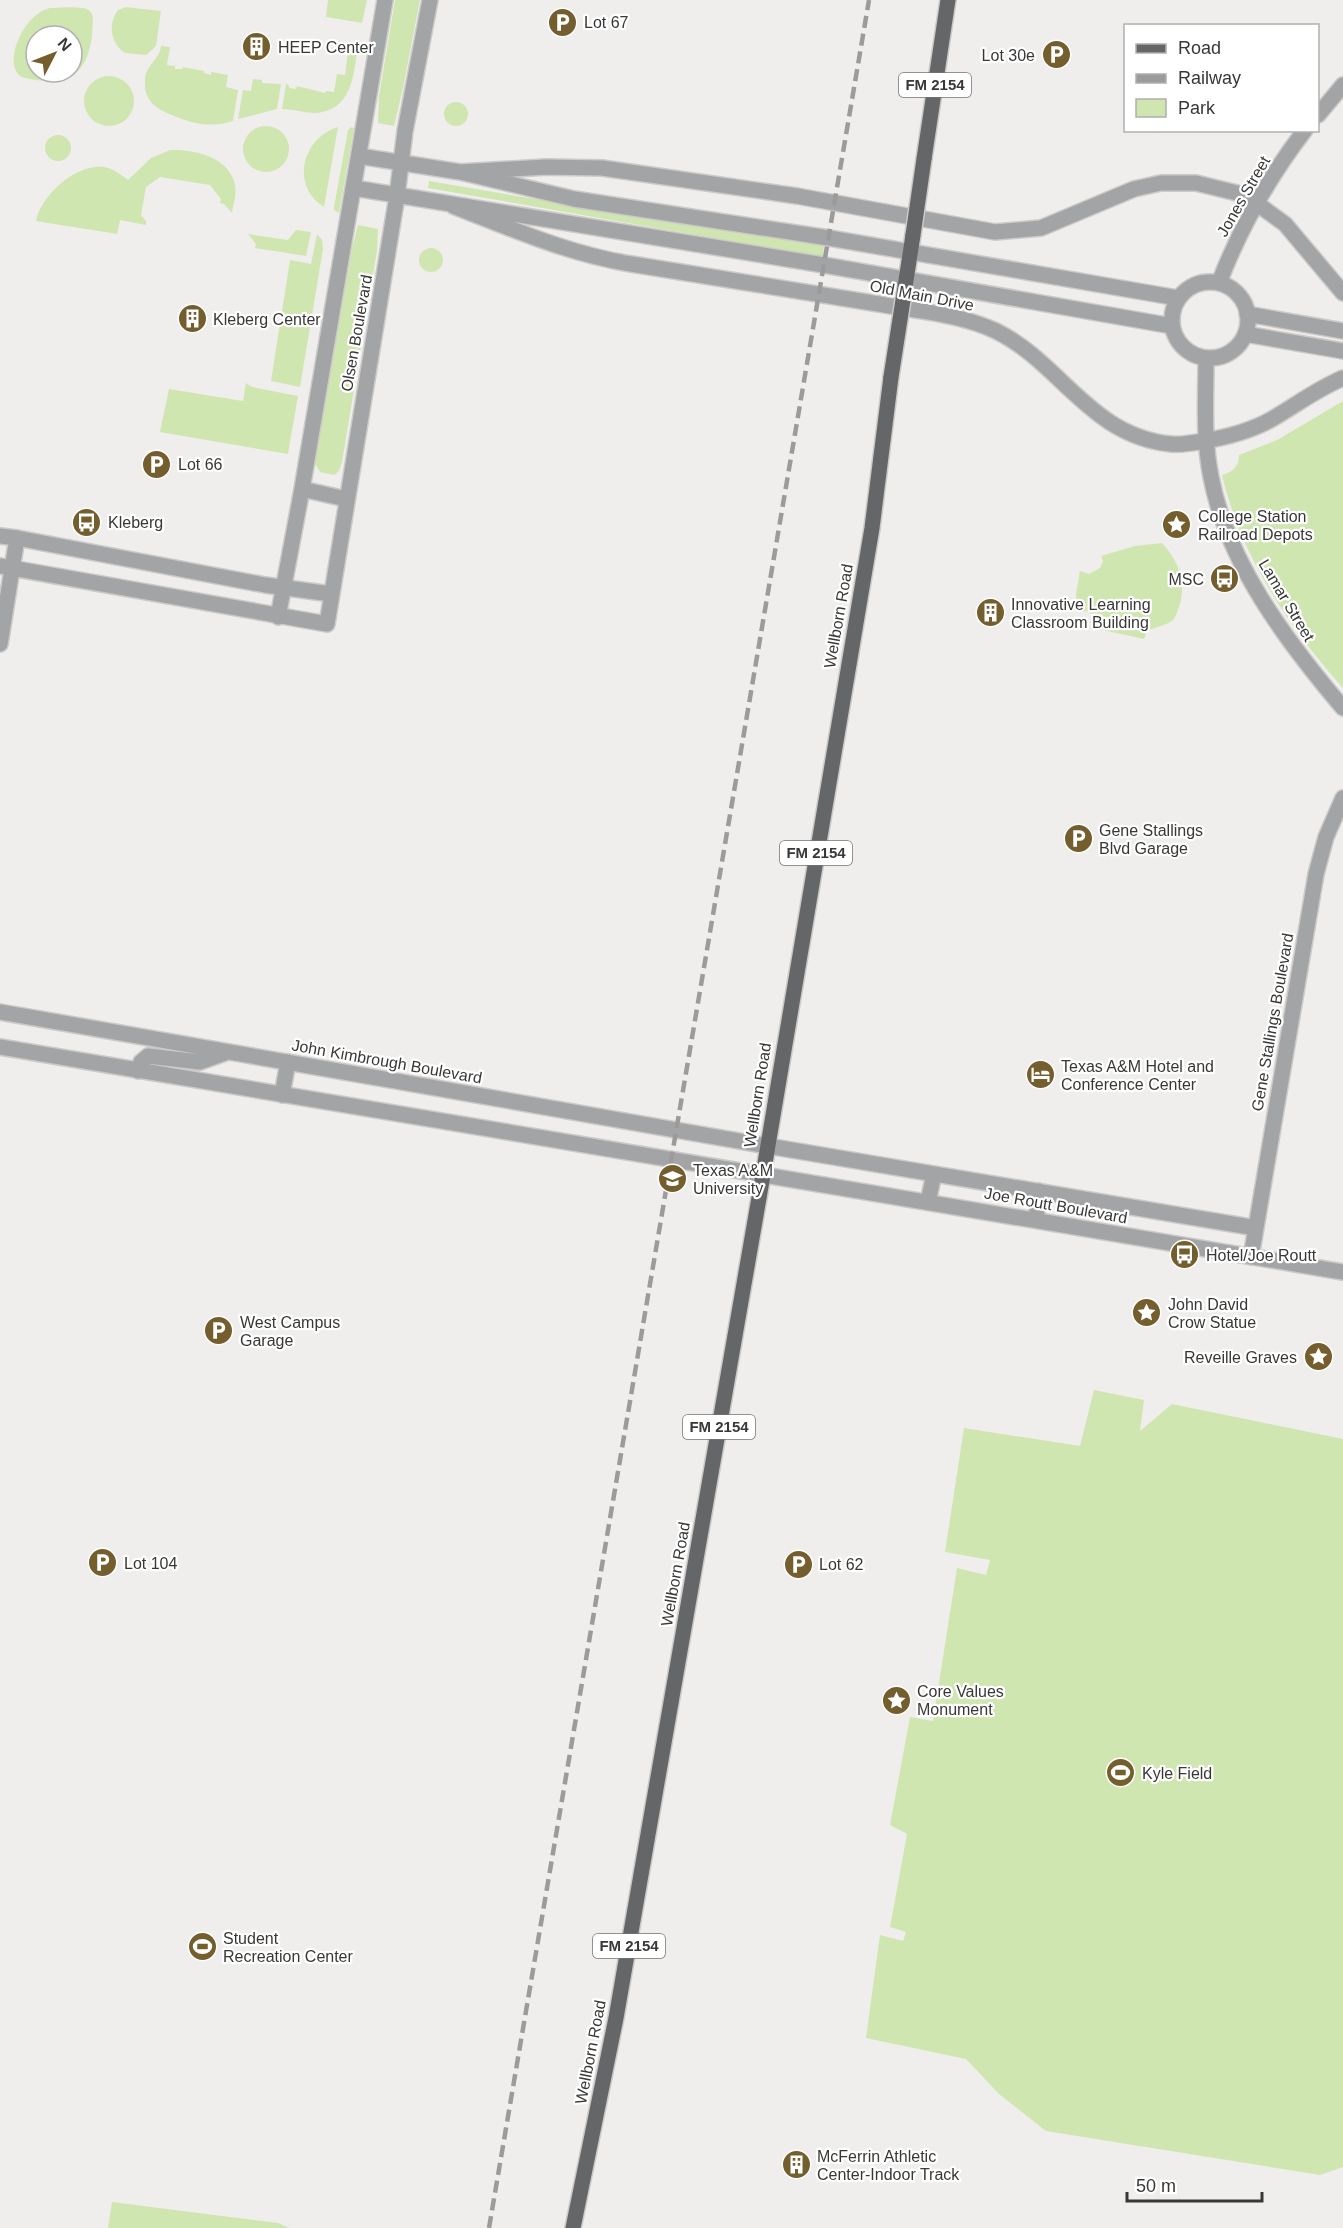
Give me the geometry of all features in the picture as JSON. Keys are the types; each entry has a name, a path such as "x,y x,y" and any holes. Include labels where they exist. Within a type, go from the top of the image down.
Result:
{"main road":[{"name":"Wellborn Road","path":"573,2228 616,2018 768,1146 872,528 891,376 948,0"}],"street":[{"name":"Olsen Boulevard","path":"278,617 386,0"},
{"name":"Olsen Boulevard","path":"6,567 327,624 397,195 405,131 430,0"},
{"path":"1319,113 1343,85"},
{"name":"Jones Street","path":"1219,283 1232,250 1256,203 1304,132"},
{"path":"359,156 460,172 574,199 805,234 1178,298"},
{"path":"460,172 546,166 612,169 797,196 995,232 1041,228 1120,194 1161,183 1184,182 1210,185 1237,193 1256,203 1285,224 1343,293"},
{"name":"Old Main Drive","path":"354,188 1172,326"},
{"name":"Old Main Drive","path":"453,206 548,243 605,259 785,288 978,323 1027,349 1085,405 1111,423 1131,433 1160,442 1173,444 1207,441 1253,429 1323,387 1343,378"},
{"path":"1219,283 1238,294 1243,301 1247,314 1245,334 1232,351 1215,358 1206,358 1188,352 1181,346 1172,326 1172,312 1178,298 1195,284 1219,283"},
{"path":"1247,314 1343,331"},
{"path":"1245,334 1343,351"},
{"name":"Lamar Street","path":"1206,358 1207,441 1212,484 1237,553 1263,602 1294,648 1343,708"},
{"path":"302,489 346,499"},
{"path":"0,536 283,588 332,594"},
{"path":"0,644 6,567 17,538"},
{"name":"Gene Stallings Boulevard","path":"1251,1257 1316,874 1326,837 1343,798"},
{"name":"John Kimbrough Boulevard","path":"0,1012 768,1146"},
{"path":"0,1047 763,1175"},
{"path":"138,1071 141,1062 148,1056 200,1062 227,1052"},
{"path":"282,1095 288,1062"},
{"name":"Joe Routt Boulevard","path":"768,1146 1256,1228"},
{"path":"928,1202 934,1174"},
{"name":"Joe Routt Boulevard","path":"763,1175 1343,1272"},
{"path":"1036,1220 1039,1191"}],"green space":[{"path":"328,0 367,0 362,23 326,17"},
{"path":"395,0 420,0 394,126 378,123 379,96"},
{"path":"71,7 90,11 93,19 92,34 84,62 84,24 28,24 39,13 50,8"},
{"path":"126,7 161,11 156,46 146,55 125,53 116,44 112,33 112,21 118,10"},
{"path":"24,29 24,77 18,74 14,66 14,55"},
{"path":"349,43 358,44 353,78 344,98 337,105 328,111 315,113 282,109 286,84 289,88 296,89 297,86 325,93 326,91 334,92 337,74 345,75"},
{"path":"161,46 170,47 167,65 175,66 175,69 183,67 204,71 211,75 211,72 228,75 226,87 238,90 233,121 210,125 196,123 181,119 152,103 146,93 145,79"},
{"path":"109,76 127,83 134,101 127,119 109,126 91,119 84,101 91,83"},
{"path":"253,79 262,80 262,83 281,84 277,109 238,119 243,90 251,91"},
{"path":"456,102 465,105 468,114 465,123 456,126 447,123 444,114 447,105"},
{"path":"266,126 275,127 282,133 288,140 288,158 282,165 275,171 266,172 257,171 250,165 244,158 243,149 244,140 250,133 257,127"},
{"path":"338,127 324,207 313,198 307,187 304,175 305,163 316,141"},
{"path":"351,127 354,128 339,213 334,210 334,207 348,130"},
{"path":"58,135 67,139 71,148 67,157 58,161 49,157 45,148 49,139"},
{"path":"170,150 200,153 219,161 226,168 232,175 235,185 232,213 220,203 221,199 210,185 160,177 146,187 141,215 146,225 120,220 117,234 36,221 39,211 52,192 71,176 93,167 103,167 113,170 128,180 151,158"},
{"path":"429,181 824,245 823,257 428,188"},
{"path":"358,225 378,229 377,251 342,462 339,471 334,475 320,472 315,464 351,253"},
{"path":"296,230 311,232 306,256 255,248 256,244 248,234 288,240"},
{"path":"317,234 322,240 323,249 300,387 271,381 290,260 311,264"},
{"path":"431,248 440,251 443,260 440,269 431,272 422,269 419,260 422,251"},
{"path":"246,383 252,387 298,396 288,454 160,432 169,389 243,401"},
{"path":"1343,401 1343,688 1304,640 1269,589 1241,534 1222,475 1234,468 1239,455 1277,440"},
{"path":"1162,543 1177,565 1182,581 1179,607 1173,620 1147,631 1144,639 1107,631 1093,625 1093,615 1087,611 1078,612 1076,594 1080,571 1089,574 1100,568 1103,561 1101,556 1135,546"},
{"name":"Kyle Field","path":"1094,1390 1144,1400 1140,1431 1172,1404 1343,1439 1343,2167 1320,2175 1046,2131 999,2094 966,2059 866,2038 880,1935 903,1941 906,1932 890,1927 907,1834 890,1825 910,1717 933,1721 957,1568 986,1575 990,1560 945,1552 964,1428 1080,1446"},
{"path":"112,2202 278,2223 289,2228 108,2228"}],"railway":[{"path":"489,2228 869,0"}],"place":[{"name":"Lot 67","path":"563,22"},
{"name":"HEEP Center","path":"257,47"},
{"name":"Lot 30e","path":"1056,55"},
{"name":"Kleberg Center","path":"192,319"},
{"name":"Lot 66","path":"157,464"},
{"name":"Kleberg","path":"87,522"},
{"name":"College Station Railroad Depots","path":"1177,525"},
{"name":"MSC","path":"1225,579"},
{"name":"Innovative Learning Classroom Building","path":"990,613"},
{"name":"Gene Stallings Blvd Garage","path":"1078,839"},
{"name":"Texas A&M Hotel and Conference Center","path":"1040,1075"},
{"name":"Texas A&M University","path":"672,1179"},
{"name":"Hotel/Joe Routt","path":"1185,1255"},
{"name":"John David Crow Statue","path":"1147,1313"},
{"name":"West Campus Garage","path":"219,1331"},
{"name":"Reveille Graves","path":"1318,1357"},
{"name":"Lot 104","path":"103,1563"},
{"name":"Lot 62","path":"798,1564"},
{"name":"Core Values Monument","path":"896,1700"},
{"name":"Kyle Field","path":"1121,1773"},
{"name":"Student Recreation Center","path":"202,1947"},
{"name":"McFerrin Athletic Center-Indoor Track","path":"796,2165"}]}
